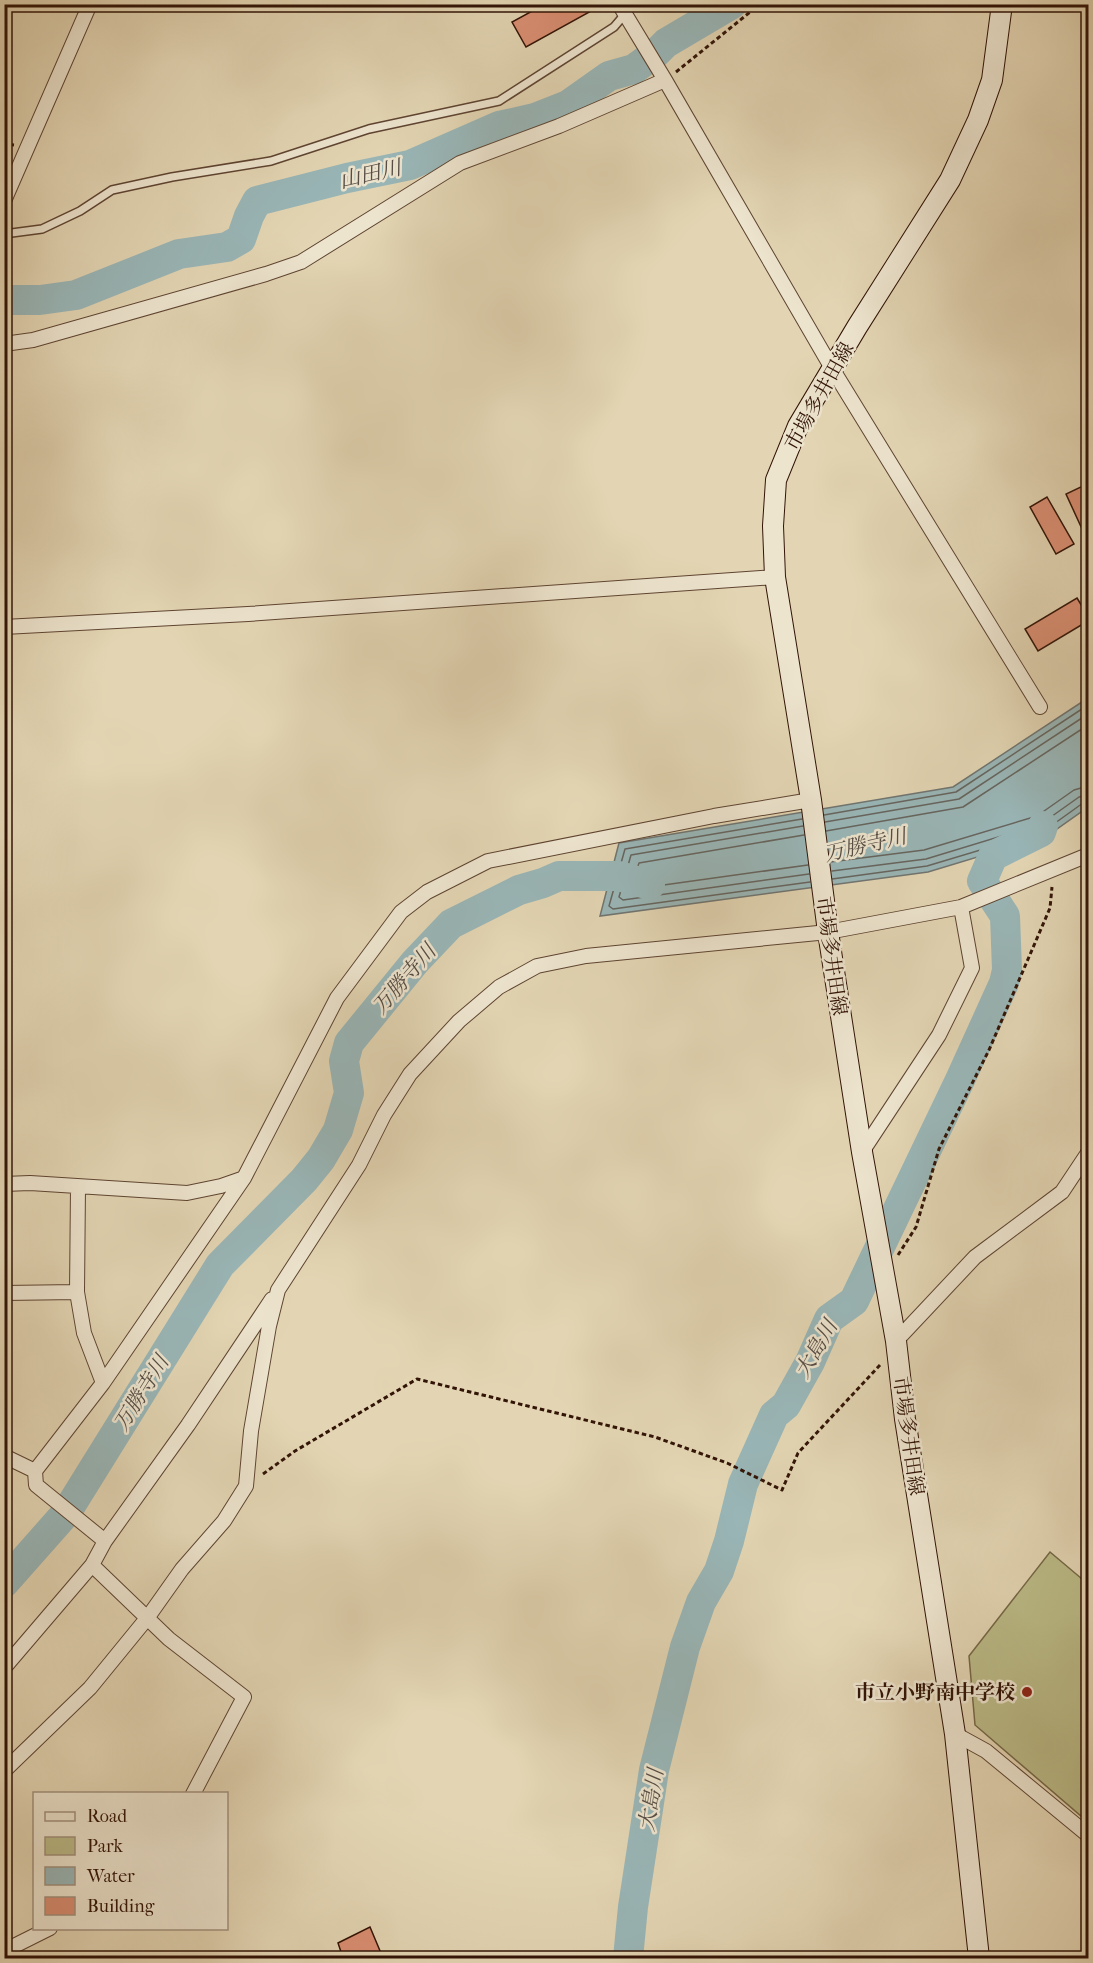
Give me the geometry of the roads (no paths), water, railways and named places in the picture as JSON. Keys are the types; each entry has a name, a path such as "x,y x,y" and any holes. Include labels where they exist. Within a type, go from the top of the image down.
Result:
{"main road":[{"name":"市場多井田線","path":"979,1959 955,1734 905,1419 896,1341 862,1152 827,926 812,808 775,577 773,526 776,480 798,426 857,327 950,180 978,120 992,80 1002,4"}],"street":[{"path":"4,201 90,4"},
{"path":"625,15 833,370 1040,707"},
{"path":"4,345 33,340 301,262 460,163 559,126 663,77"},
{"path":"4,627 260,613 775,577"},
{"path":"35,1478 244,1178 337,998 401,912 427,892 488,861 714,816 812,808"},
{"path":"4,1668 92,1565 105,1541 188,1425 358,1165 384,1115 410,1074 459,1021 499,987 537,966 586,956 961,907 1089,855"},
{"path":"862,1152 939,1035 972,968 961,907"},
{"path":"896,1341 975,1257 1062,1192 1089,1153"},
{"path":"4,1184 30,1183 187,1193 221,1186 244,1178"},
{"path":"78,1187 77,1292 84,1333 103,1383"},
{"path":"4,1771 90,1689 148,1617 182,1569 224,1521 246,1486 251,1431 269,1326 278,1290"},
{"path":"4,1293 77,1292"},
{"path":"4,1456 35,1478 105,1541"},
{"path":"92,1565 169,1639 244,1697 194,1792"},
{"path":"955,1734 986,1750 1089,1835"},
{"path":"4,1951 48,1930"}],"lane":[{"path":"4,234 42,229 80,211 112,190 172,177 272,161 369,129 499,101 614,27 625,15"}],"water":[{"path":"1088,698 1088,807 1047,836 928,872 600,916 619,843 953,787"}],"waterway":[{"name":"山田川","path":"4,300 40,300 76,295 179,254 227,247 241,239 257,201 410,165 499,126 535,118 568,105 609,76 634,69 666,43 732,4"},
{"name":"大島川","path":"628,1958 633,1907 654,1770 685,1647 701,1602 719,1571 743,1484 774,1415 786,1405 810,1362 829,1319 854,1301 1004,983 1007,970 1005,916 982,881 993,856 1041,832 1043,826"},
{"name":"万勝寺川","path":"4,1583 66,1513 220,1265 304,1180 321,1159 338,1130 349,1093 344,1061 349,1043 415,962 451,924 519,890 559,876 619,876 650,885"}],"place":[{"name":"市立小野南中学校","path":"1027,1692"}]}
